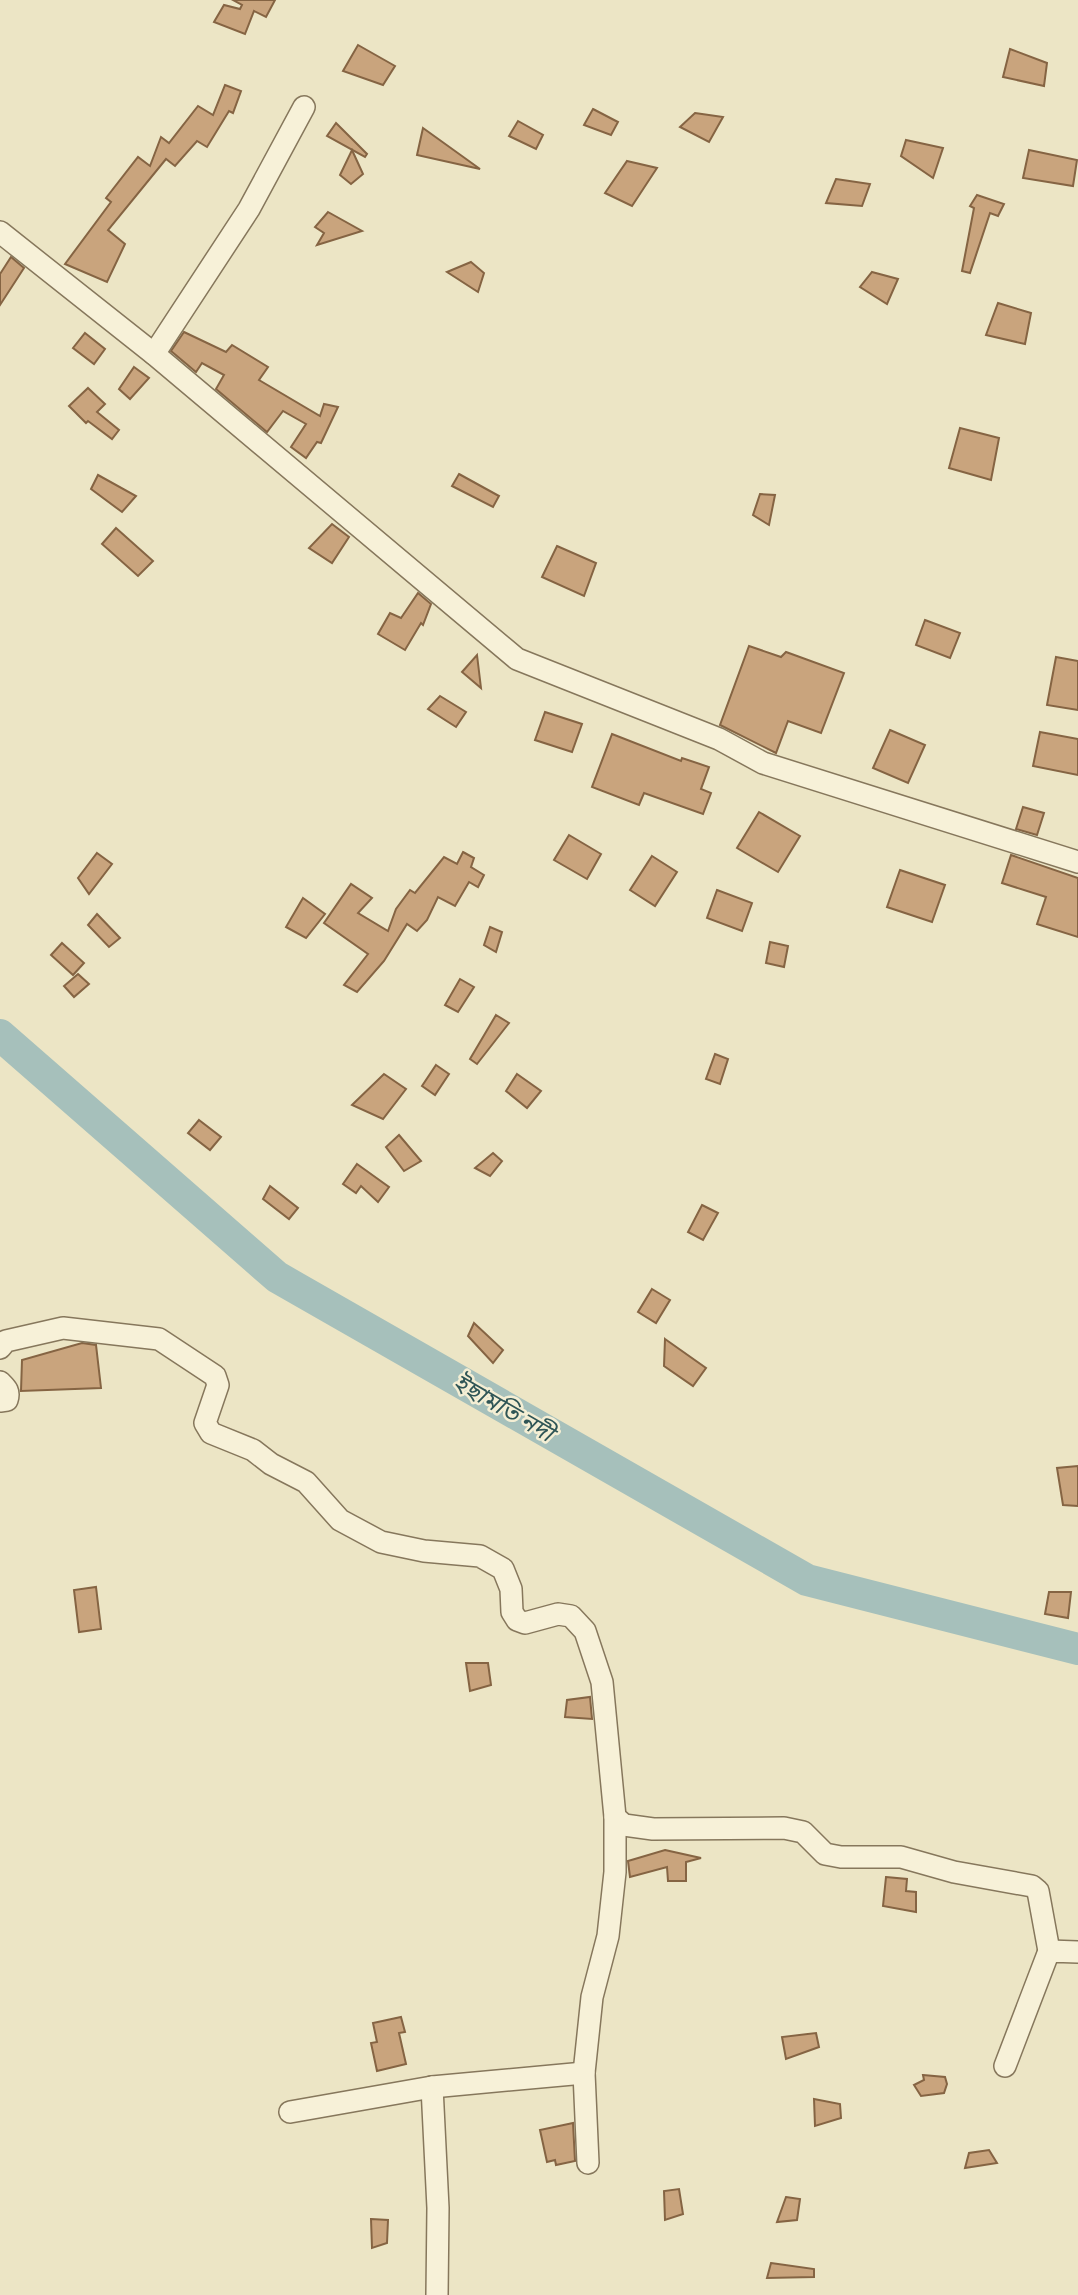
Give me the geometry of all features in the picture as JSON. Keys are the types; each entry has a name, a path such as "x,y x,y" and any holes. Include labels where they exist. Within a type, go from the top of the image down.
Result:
{"street":[{"path":"154,354 249,209 304,107"},
{"path":"0,232 154,354 517,659 719,739 763,763 1078,862"},
{"path":"0,1348 6,1342 63,1328 159,1339 215,1376 218,1385 205,1423 211,1433 253,1450 271,1464 306,1482 340,1520 381,1542 424,1551 480,1556 503,1569 511,1589 512,1612 517,1620 525,1623 558,1614 571,1616 585,1631 601,1682 615,1817 614,1885 608,1936 592,1997 584,2073 588,2163"},
{"path":"0,1382 8,1389 7,1400 0,1401"},
{"path":"615,1817 624,1825 653,1829 784,1828 803,1832 825,1854 841,1857 901,1857 954,1872 1032,1886 1038,1891 1049,1951 1005,2066"},
{"path":"1049,1951 1078,1952"},
{"path":"290,2112 432,2087 584,2073"},
{"path":"432,2087 438,2208 437,2295"}],"building":[{"path":"233,0 275,0 266,17 254,11 245,34 214,22 224,5 240,9 242,5"},
{"path":"358,45 395,66 383,85 343,71"},
{"path":"1010,49 1047,63 1044,86 1003,77"},
{"path":"225,85 241,91 233,113 229,111 207,147 197,141 175,166 166,159 108,230 125,244 107,282 65,264 111,202 106,198 138,157 150,166 161,137 169,143 198,106 213,115"},
{"path":"593,109 618,122 611,135 584,125"},
{"path":"695,113 723,117 709,142 680,127"},
{"path":"518,121 543,135 536,149 509,136"},
{"path":"336,123 367,154 365,157 327,136"},
{"path":"423,128 480,169 417,155"},
{"path":"906,140 943,148 933,178 901,156"},
{"path":"352,150 363,174 351,184 340,175"},
{"path":"1029,150 1077,160 1073,186 1023,178"},
{"path":"627,161 657,168 632,206 605,193"},
{"path":"836,179 870,184 862,206 826,203"},
{"path":"977,195 1004,204 998,216 990,213 970,273 962,271 974,208 970,206"},
{"path":"328,212 362,231 317,245 324,233 315,227"},
{"path":"11,257 24,268 0,305 0,274"},
{"path":"471,262 484,273 478,292 447,272"},
{"path":"872,272 898,279 887,304 860,287"},
{"path":"998,303 1031,313 1025,344 986,335"},
{"path":"184,332 226,352 232,345 268,367 259,380 320,416 324,404 338,407 321,443 317,442 306,458 291,447 306,424 283,411 267,432 216,389 224,375 202,363 196,372 171,351"},
{"path":"85,333 105,349 94,364 73,348"},
{"path":"134,367 149,378 130,399 119,389"},
{"path":"88,388 105,404 97,412 119,430 112,439 88,421 86,423 69,406"},
{"path":"960,428 999,438 991,480 949,468"},
{"path":"459,474 499,496 493,507 452,486"},
{"path":"98,475 136,496 122,512 91,489"},
{"path":"760,494 775,495 769,525 753,515"},
{"path":"332,524 349,537 332,563 309,548"},
{"path":"116,528 153,561 138,576 102,544"},
{"path":"557,546 596,563 584,596 542,577"},
{"path":"418,593 431,604 423,625 421,623 405,650 378,634 390,613 401,618"},
{"path":"925,620 960,633 950,658 916,645"},
{"path":"749,646 781,657 786,652 844,673 821,733 788,721 776,753 720,725"},
{"path":"477,655 481,688 462,672"},
{"path":"1056,657 1078,661 1078,710 1047,705"},
{"path":"440,696 466,712 456,727 428,709"},
{"path":"545,712 582,724 572,752 535,740"},
{"path":"890,730 925,745 908,783 873,768"},
{"path":"1040,732 1078,739 1078,775 1033,766"},
{"path":"612,734 681,761 682,758 709,767 701,789 711,793 703,814 644,793 639,805 592,787"},
{"path":"1023,807 1044,813 1037,835 1016,829"},
{"path":"759,812 800,836 778,872 737,848"},
{"path":"569,835 601,854 587,879 554,860"},
{"path":"463,852 474,858 471,867 484,875 478,887 469,882 455,906 438,897 427,920 417,931 407,924 384,961 357,992 344,985 368,954 324,923 351,884 372,898 358,913 388,931 396,909 410,890 415,893 444,857 457,864"},
{"path":"97,853 112,864 89,894 78,878"},
{"path":"1011,855 1078,878 1078,937 1037,924 1046,897 1002,883"},
{"path":"652,856 677,872 655,906 630,890"},
{"path":"900,870 945,885 932,922 887,907"},
{"path":"717,890 752,903 742,931 707,918"},
{"path":"303,898 325,914 306,938 286,927"},
{"path":"97,914 120,938 109,947 88,925"},
{"path":"490,927 502,932 496,952 484,945"},
{"path":"770,942 788,946 784,967 766,963"},
{"path":"62,943 84,963 73,975 51,955"},
{"path":"78,974 89,984 74,997 64,986"},
{"path":"460,979 474,987 458,1012 445,1005"},
{"path":"496,1015 509,1023 477,1064 470,1059"},
{"path":"715,1054 728,1059 720,1084 706,1079"},
{"path":"436,1065 449,1074 435,1095 422,1086"},
{"path":"384,1074 406,1089 383,1119 352,1105"},
{"path":"517,1074 541,1091 527,1108 506,1091"},
{"path":"199,1120 221,1137 210,1150 188,1133"},
{"path":"399,1135 421,1161 404,1171 386,1147"},
{"path":"493,1153 502,1161 490,1176 475,1168"},
{"path":"357,1164 389,1187 378,1202 361,1186 356,1193 343,1184"},
{"path":"270,1186 298,1208 289,1219 263,1199"},
{"path":"702,1205 718,1213 703,1240 688,1232"},
{"path":"652,1289 670,1300 656,1323 638,1312"},
{"path":"474,1323 503,1350 493,1363 468,1336"},
{"path":"665,1339 706,1368 693,1386 664,1366"},
{"path":"82,1343 96,1345 101,1388 21,1391 22,1360"},
{"path":"1078,1466 1078,1506 1063,1505 1057,1468"},
{"path":"96,1587 101,1629 79,1632 74,1590"},
{"path":"1049,1592 1071,1592 1068,1618 1045,1614"},
{"path":"466,1663 488,1663 491,1685 470,1691"},
{"path":"590,1697 592,1719 565,1717 567,1700"},
{"path":"665,1850 701,1858 686,1862 686,1881 668,1881 667,1867 630,1877 628,1861"},
{"path":"886,1877 907,1879 906,1891 916,1892 916,1912 883,1906"},
{"path":"401,2017 405,2032 399,2033 406,2064 377,2071 371,2043 377,2042 373,2023"},
{"path":"816,2033 819,2047 786,2059 782,2037"},
{"path":"923,2075 945,2077 947,2084 944,2093 921,2096 914,2085 924,2080"},
{"path":"814,2099 840,2104 841,2118 815,2126"},
{"path":"573,2123 575,2161 556,2165 555,2160 547,2162 540,2130"},
{"path":"989,2150 997,2163 965,2168 969,2153"},
{"path":"679,2189 683,2214 665,2220 664,2191"},
{"path":"786,2197 800,2199 797,2220 777,2222"},
{"path":"371,2219 388,2220 387,2243 372,2248"},
{"path":"771,2263 814,2269 814,2277 767,2278"}],"waterway":[{"name":"ইছামতি নদী","path":"0,1035 277,1277 807,1580 1078,1649"}]}
